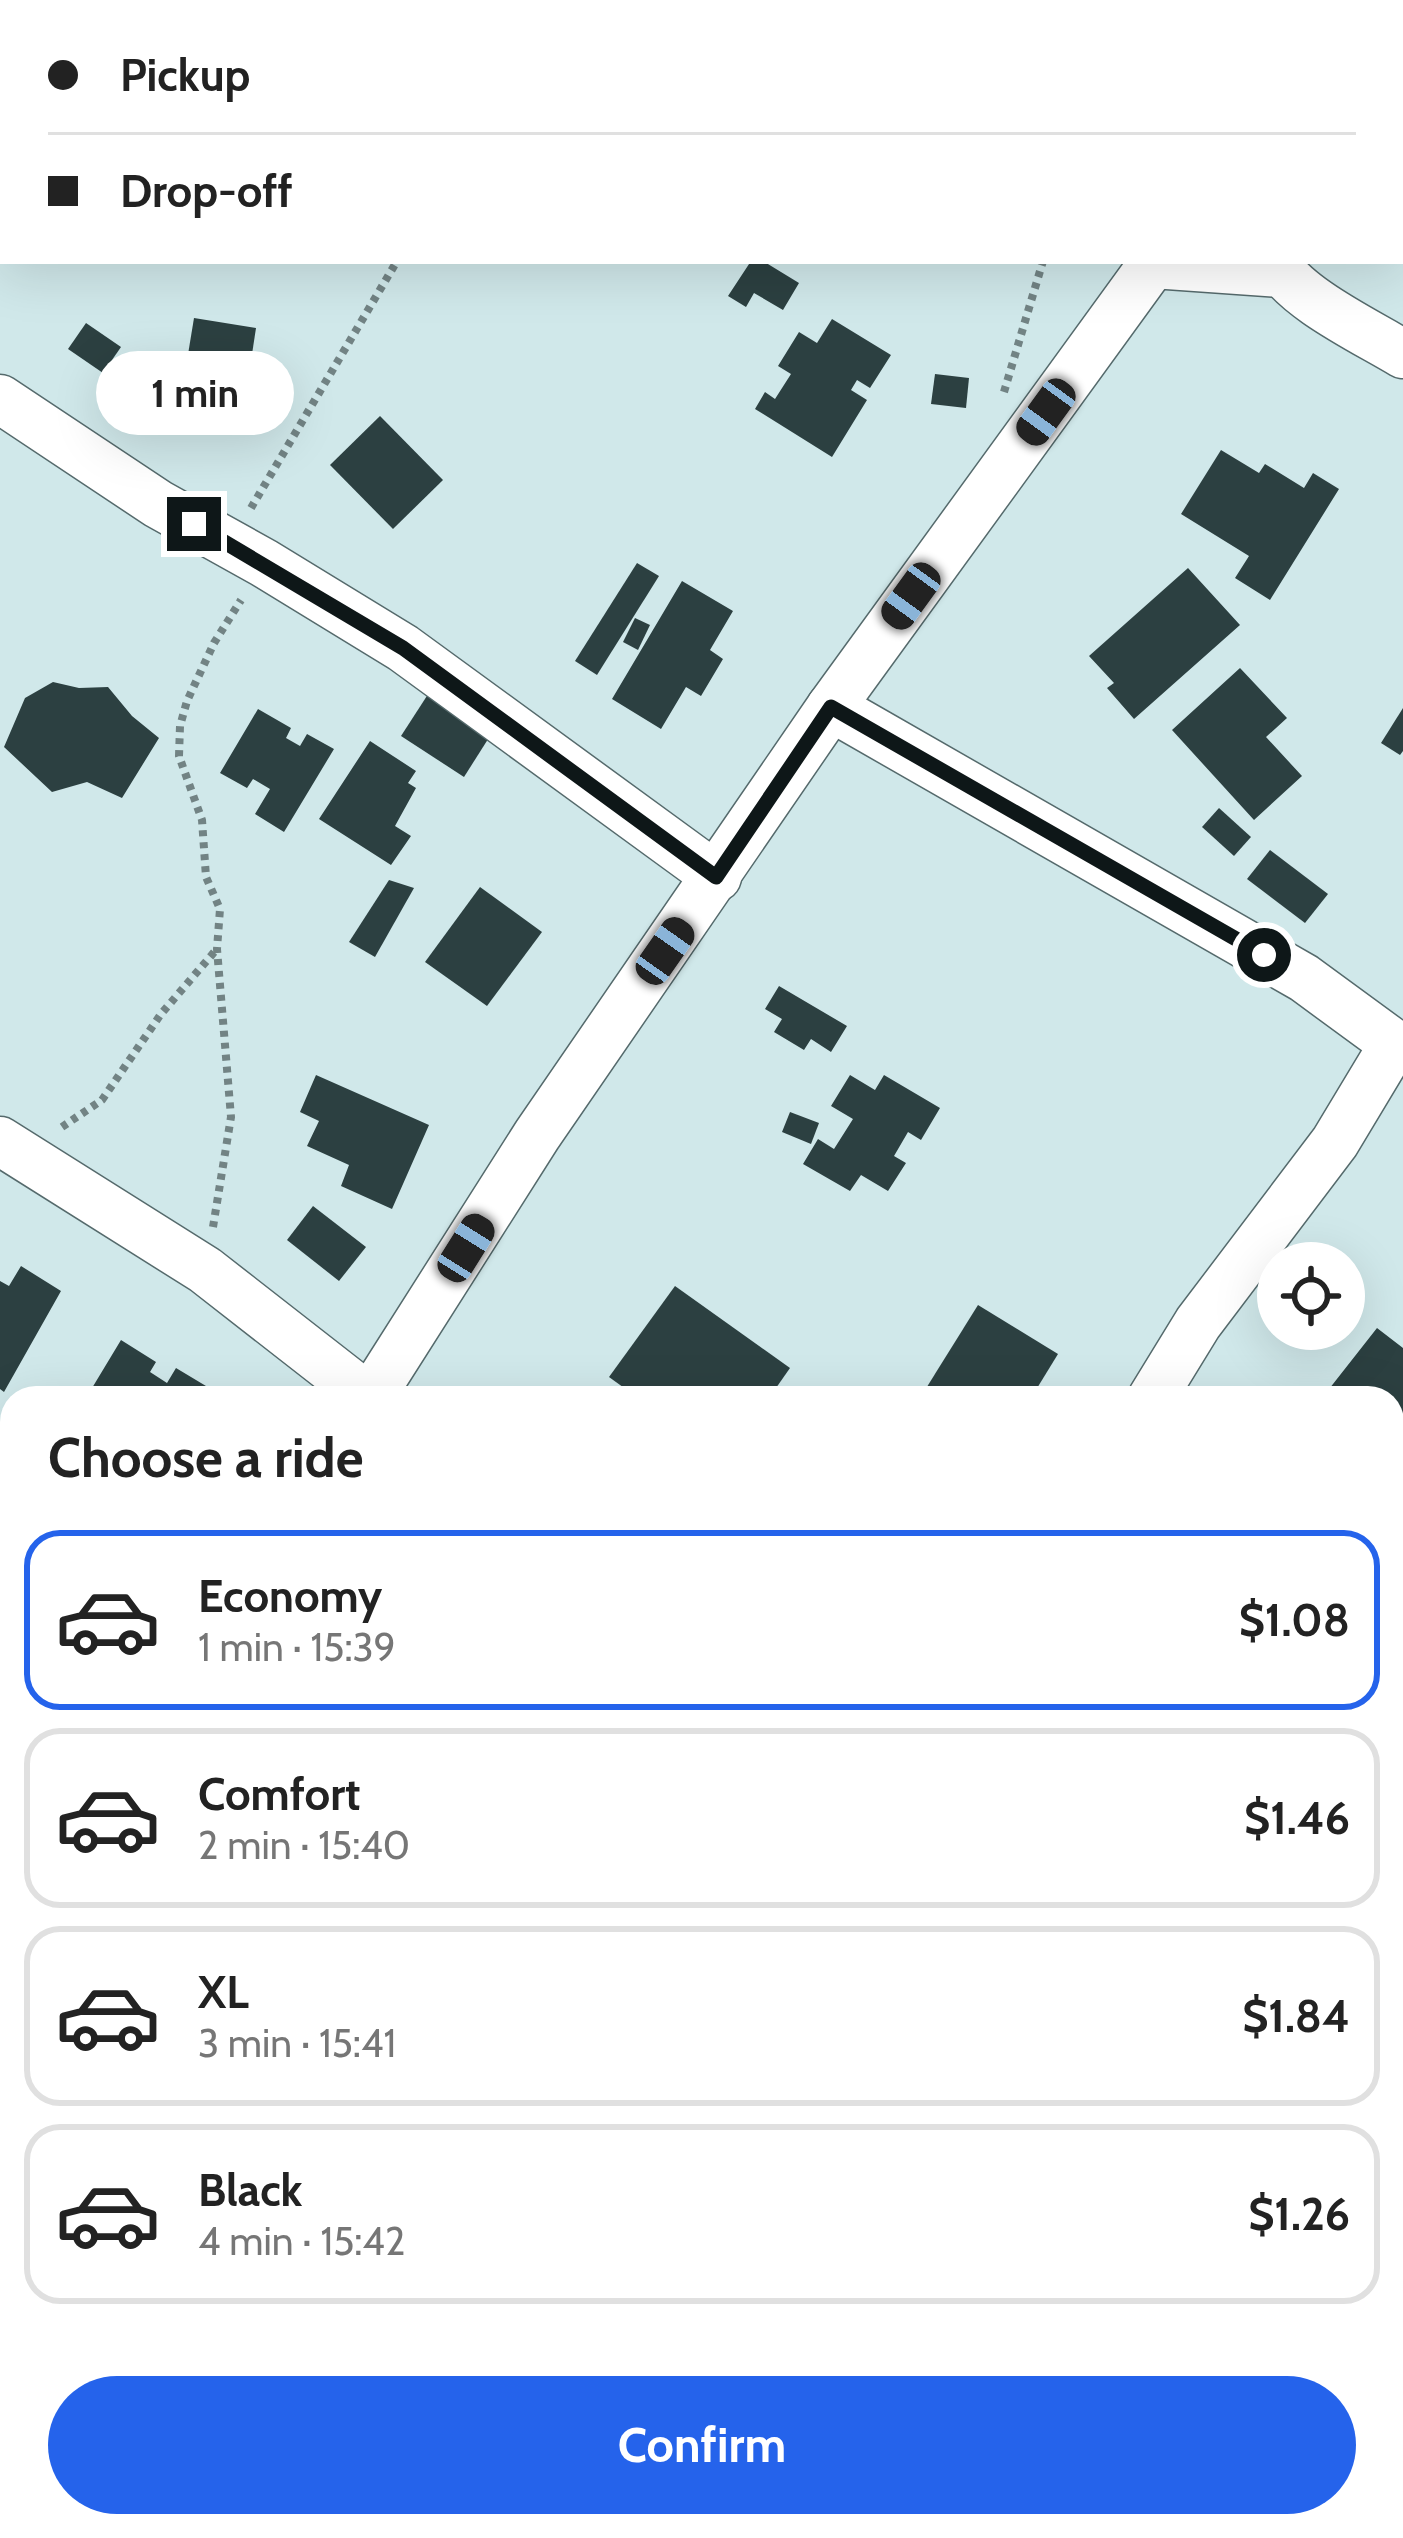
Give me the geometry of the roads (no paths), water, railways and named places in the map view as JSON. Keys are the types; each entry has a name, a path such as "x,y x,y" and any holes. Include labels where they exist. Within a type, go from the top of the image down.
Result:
{"street":[{"path":"378,1386 537,1135 831,707 1153,264"},
{"path":"1204,264 1278,267 1319,303 1403,354"},
{"path":"0,399 158,504 403,648 716,877"},
{"path":"831,707 1304,978 1398,1046 1335,1142 1198,1323 1159,1386"},
{"path":"10,1148 205,1270 355,1386"}]}
